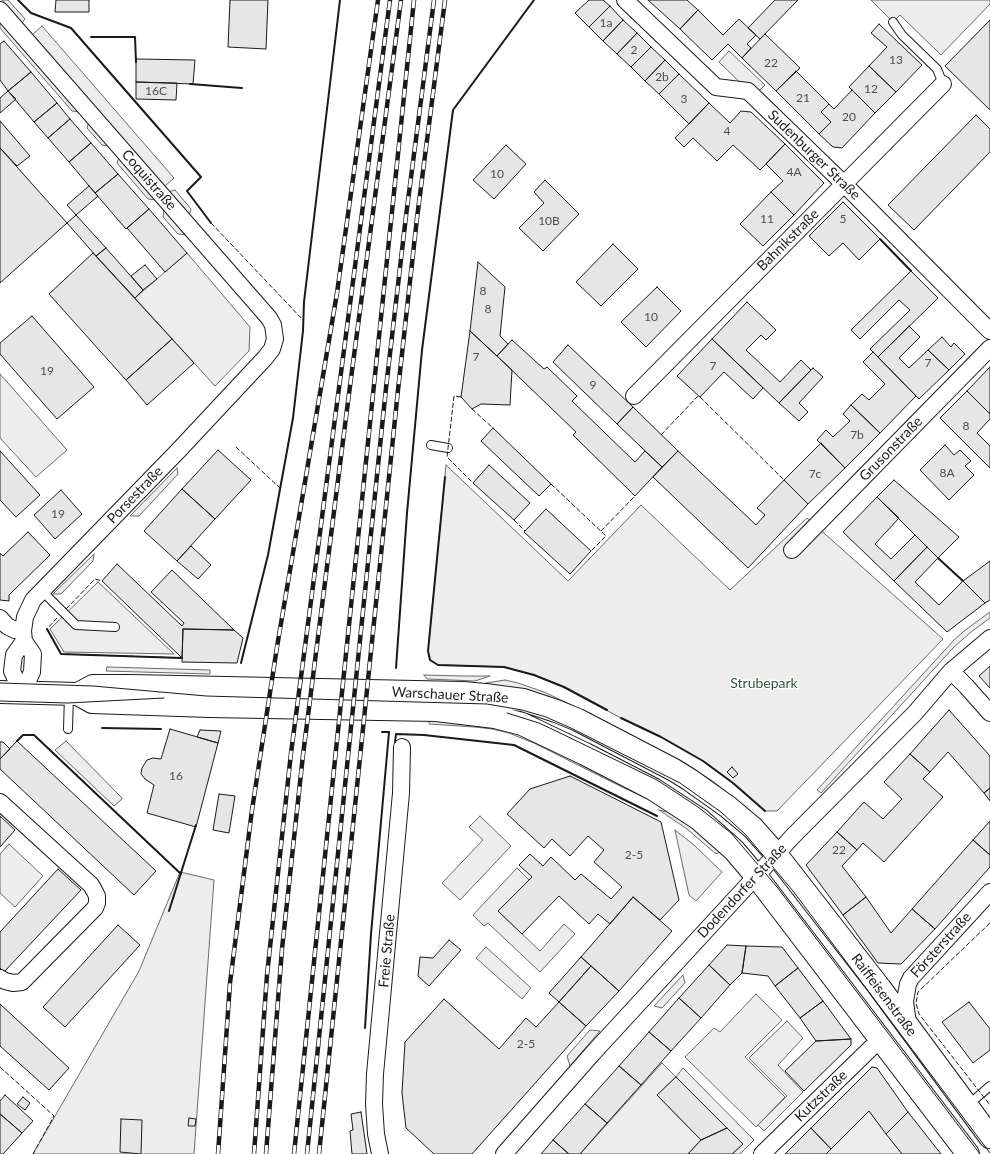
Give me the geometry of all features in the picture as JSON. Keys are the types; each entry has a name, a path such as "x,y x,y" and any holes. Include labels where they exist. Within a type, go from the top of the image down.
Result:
{"main road":[{"name":"Warschauer Straße","path":"73,694 93,686 131,686 463,693 523,700 578,720 674,770 706,790 752,828 767,864"},
{"name":"Warschauer Straße","path":"0,692 73,694 92,702 233,707 436,710 495,717 522,724 585,754 667,797 699,819 734,850 767,864"},
{"name":"Raiffeisenstraße","path":"767,864 910,1028 990,1137"},
{"name":"Raiffeisenstraße","path":"767,864 881,1040 968,1154"},
{"path":"767,864 906,1044 938,1067"}],"street":[{"name":"Sudenburger Straße","path":"626,0 716,87 748,91 844,184 990,331"},
{"name":"Coquistraße","path":"0,10 269,318 273,325 275,339 272,349 265,358"},
{"name":"Bahnikstraße","path":"634,396 943,84"},
{"name":"Grusonstraße","path":"792,550 990,348"},
{"name":"Porsestraße","path":"22,693 12,671 14,655 23,636 25,617 33,600 178,451 265,358"},
{"path":"2,625 15,630 23,636"},
{"name":"Dodendorfer Straße","path":"504,1154 593,1053 767,864 914,713 951,671 990,638"},
{"path":"951,671 990,714"},
{"name":"Freie Straße","path":"380,1154 376,1134 374,1104 375,1074 402,793 402,747"},
{"path":"0,802 91,885 97,896 94,908 91,912 29,976 22,982 7,980"},
{"name":"Försterstraße","path":"910,1028 905,1001 908,984 911,978 990,892"},
{"name":"Kutzstraße","path":"762,1154 866,1052 881,1040"}],"lane":[{"path":"893,22 902,35 937,70 943,84"},
{"path":"431,445 448,448"},
{"path":"42,591 76,625 115,627"},
{"path":"68,729 73,694"},
{"path":"967,1106 990,1086"}],"shaded area":[{"path":"2,0 8,0 25,19 22,23"},
{"path":"871,0 990,0 990,4 941,55 900,15 893,22"},
{"path":"0,20 80,112 72,111 0,28"},
{"path":"42,26 174,178 164,187 32,35"},
{"path":"729,51 765,85 754,96 719,62"},
{"path":"89,121 109,146 102,145 87,128"},
{"path":"119,157 156,200 148,199 117,163"},
{"path":"175,190 191,209 189,216 168,192"},
{"path":"164,210 186,235 178,234 163,217"},
{"path":"187,253 250,327 249,351 215,386 135,298"},
{"path":"0,374 67,450 36,477 0,438"},
{"name":"Strubepark","path":"446,465 568,581 641,505 730,590 807,518 943,639 777,811 765,811 733,783 703,761 661,737 621,718 563,687 534,675 504,667 438,665 430,660 428,651"},
{"path":"177,468 178,474 139,516 130,516"},
{"path":"94,554 93,561 61,594 53,594"},
{"path":"98,582 174,654 64,652 50,629"},
{"path":"990,612 990,618 953,648 821,793 817,790 954,640"},
{"path":"107,667 210,670 210,674 106,671"},
{"path":"424,675 490,676 475,681 427,679"},
{"path":"505,680 544,692 685,763 714,782 745,807 741,811 487,688 486,683"},
{"path":"429,716 453,717 536,738 660,804 624,788 536,744 509,733 475,727 429,724"},
{"path":"66,741 122,798 114,806 55,750"},
{"path":"659,810 671,813 683,821 720,852 716,854 687,829"},
{"path":"480,816 511,846 460,900 442,883 483,840 469,827"},
{"path":"675,830 694,845 722,872 696,901 689,895"},
{"path":"9,844 43,876 15,907 0,893 0,854"},
{"path":"517,868 529,880 498,911 540,951 564,924 575,934 540,972 488,923 484,926 473,915"},
{"path":"180,872 214,880 194,1154 33,1154 139,971"},
{"path":"486,947 531,988 522,999 476,958"},
{"path":"683,975 685,983 662,1008 654,1006"},
{"path":"756,994 782,1020 745,1057 785,1097 756,1127 685,1057 714,1028 720,1032"},
{"path":"787,1021 803,1038 778,1065 803,1092 764,1131 758,1125 787,1096 749,1058"},
{"path":"590,1030 600,1031 570,1066 567,1056"},
{"path":"662,1063 676,1077 657,1095 701,1140 688,1154 582,1154 581,1153"},
{"path":"683,1068 754,1140 740,1154 732,1154 743,1144 676,1077"},
{"path":"869,1111 902,1154 826,1154"}],"building":[{"path":"56,0 89,0 89,12 55,12"},
{"path":"230,0 268,0 266,49 228,47"},
{"path":"589,0 603,0 610,6 589,27 575,13"},
{"path":"648,0 687,0 698,10 680,29"},
{"path":"775,0 798,0 760,39 748,28"},
{"path":"610,6 623,20 603,41 589,27"},
{"path":"698,10 723,35 739,19 756,35 747,44 751,48 742,58 728,44 712,60 680,29"},
{"path":"623,20 637,33 617,54 603,41"},
{"path":"990,20 990,110 945,66"},
{"path":"879,24 922,65 896,92 869,66 887,47 871,33"},
{"path":"637,33 651,47 631,67 617,54"},
{"path":"765,34 800,68 776,91 742,58"},
{"path":"4,41 31,72 8,91 0,80 0,44"},
{"path":"651,47 665,60 645,81 631,67"},
{"path":"136,59 195,60 193,84 136,82"},
{"path":"665,60 679,74 659,94 645,81"},
{"path":"869,66 896,92 875,113 849,87"},
{"path":"796,71 829,104 821,112 831,122 819,134 776,91"},
{"path":"31,72 57,103 34,122 8,91"},
{"path":"679,74 709,103 689,124 659,94"},
{"path":"136,82 177,83 176,100 136,99"},
{"path":"852,90 875,113 842,148 833,147 819,134 831,122 821,112 829,104 834,109"},
{"path":"8,91 16,99 0,113 0,98"},
{"path":"57,103 70,119 48,138 34,122"},
{"path":"709,103 730,123 741,111 751,112 785,144 760,170 733,145 717,161 693,138 684,147 675,138"},
{"path":"976,115 990,129 990,152 914,230 888,205"},
{"path":"70,119 91,143 69,162 48,138"},
{"path":"0,121 30,156 17,166 0,148"},
{"path":"91,143 118,174 95,193 69,162"},
{"path":"785,144 824,183 794,215 771,192 783,181 766,164"},
{"path":"506,145 526,164 494,199 473,180"},
{"path":"0,148 67,223 0,283"},
{"path":"118,174 149,209 126,229 95,193"},
{"path":"545,180 579,214 543,251 519,228 544,203 534,192"},
{"path":"89,186 98,196 76,215 67,205"},
{"path":"771,192 794,215 763,246 740,224"},
{"path":"843,202 880,239 859,260 843,243 829,256 809,236"},
{"path":"149,209 187,253 165,272 127,228"},
{"path":"76,215 106,248 96,256 67,223"},
{"path":"613,244 638,269 601,306 576,282"},
{"path":"106,248 143,290 135,298 96,256"},
{"path":"93,253 172,339 126,380 49,294"},
{"path":"478,262 505,287 500,336 508,344 497,356 470,331"},
{"path":"145,265 157,279 143,290 131,276"},
{"path":"911,271 938,298 878,357 870,349 910,310 899,300 860,339 851,330"},
{"path":"657,287 681,311 646,347 621,322"},
{"path":"747,302 776,330 766,340 761,335 746,350 780,382 801,360 811,370 779,403 712,339"},
{"path":"32,316 94,387 57,419 0,354 0,343"},
{"path":"909,326 920,337 899,358 909,368 928,350 949,370 919,399 878,357"},
{"path":"470,331 512,370 510,405 481,404 472,409 461,397"},
{"path":"942,337 951,347 954,343 965,354 949,370 928,350"},
{"path":"172,339 194,363 147,405 126,380"},
{"path":"712,339 763,388 753,399 724,372 700,397 677,376"},
{"path":"512,340 544,369 547,367 577,396 572,401 635,462 645,451 662,467 635,496 573,435 576,432 497,356"},
{"path":"568,345 633,407 617,424 553,362"},
{"path":"873,352 916,396 880,433 851,405 862,394 869,400 885,384 863,362"},
{"path":"990,367 990,412 989,413 967,391"},
{"path":"813,368 823,377 799,403 808,412 799,421 779,403"},
{"path":"967,391 990,414 990,419 977,433 990,446 990,468 940,418"},
{"path":"851,405 880,433 845,468 817,440 826,430 833,437 850,421 843,414"},
{"path":"633,407 678,451 662,467 617,424"},
{"path":"493,428 551,484 539,496 481,441"},
{"path":"821,443 845,468 808,504 784,480"},
{"path":"945,445 954,455 960,450 971,461 965,466 974,475 949,500 920,470"},
{"path":"218,450 251,480 215,519 182,489"},
{"path":"0,451 40,495 16,517 0,500"},
{"path":"678,451 756,525 765,515 757,508 784,480 808,504 748,568 653,477"},
{"path":"489,465 530,503 514,520 473,483"},
{"path":"894,480 959,537 938,558 877,497"},
{"path":"182,489 215,519 177,561 144,531"},
{"path":"61,490 82,514 55,539 34,515"},
{"path":"877,497 899,518 875,544 891,559 915,535 927,547 894,581 843,532"},
{"path":"546,509 591,551 570,574 524,532"},
{"path":"28,532 50,555 9,595 9,601 0,600 0,553 3,556"},
{"path":"191,546 211,565 198,579 177,561"},
{"path":"927,547 938,558 915,582 939,605 963,581 985,603 947,632 894,581"},
{"path":"990,561 990,600 985,603 963,581"},
{"path":"117,564 182,626 184,623 151,592 172,570 234,630 183,629 182,658 102,581"},
{"path":"183,629 234,630 243,638 237,663 182,662"},
{"path":"990,666 990,688 979,676"},
{"path":"949,710 990,756 990,788 984,793 948,752 930,772 910,754"},
{"path":"170,729 218,743 196,827 147,813 154,785 145,779 141,774 142,768 147,760 153,758 161,759"},
{"path":"200,730 221,731 218,743 197,737"},
{"path":"17,741 156,871 134,895 0,769 0,759"},
{"path":"0,742 3,742 10,749 0,759"},
{"path":"910,754 930,772 923,779 943,797 884,862 863,843 857,850 837,832 864,802 883,819 902,799 884,782"},
{"path":"732,767 738,774 733,778 727,772"},
{"path":"570,776 661,822 679,900 660,920 633,897 610,924 598,914 589,924 559,896 522,934 498,911 532,877 519,865 530,854 543,866 551,857 575,880 581,874 611,899 622,887 594,862 604,850 588,836 570,856 552,839 544,848 507,814 530,789"},
{"path":"990,788 990,801 984,793"},
{"path":"219,794 235,796 229,833 213,830"},
{"path":"0,816 15,830 0,847"},
{"path":"990,821 990,855 973,840"},
{"path":"837,832 857,850 842,866 866,897 843,915 806,865"},
{"path":"973,840 990,855 990,867 935,929 912,909"},
{"path":"58,869 81,890 4,972 0,968 0,932"},
{"path":"633,897 672,931 619,991 581,957"},
{"path":"866,897 891,933 912,909 935,929 901,964 878,963 843,915"},
{"path":"118,925 140,945 65,1027 43,1007"},
{"path":"449,940 461,950 429,986 418,976 420,957 433,958"},
{"path":"727,945 746,946 742,973 730,985 709,965"},
{"path":"746,946 782,947 798,968 775,986 768,976 742,973"},
{"path":"581,957 591,966 559,1002 549,993"},
{"path":"709,965 730,985 701,1018 679,998"},
{"path":"591,966 619,991 586,1026 559,1002"},
{"path":"798,968 823,1001 800,1018 775,986"},
{"path":"679,998 701,1018 671,1051 649,1032"},
{"path":"444,999 499,1049 526,1018 536,1027 559,1002 586,1026 472,1154 434,1154 406,1128 402,1093 405,1042"},
{"path":"823,1001 851,1039 816,1041 800,1018"},
{"path":"969,1002 990,1029 990,1050 973,1063 942,1022"},
{"path":"0,1004 69,1068 49,1090 0,1046"},
{"path":"649,1032 671,1051 641,1085 619,1066"},
{"path":"851,1039 851,1045 804,1091 785,1071 816,1041"},
{"path":"619,1066 641,1085 607,1123 585,1104"},
{"path":"872,1067 877,1068 908,1112 886,1134 869,1111 831,1149 811,1128"},
{"path":"676,1077 727,1128 701,1140 657,1095"},
{"path":"5,1095 33,1121 22,1133 0,1114 0,1101"},
{"path":"23,1097 30,1103 25,1110 17,1104"},
{"path":"585,1104 607,1123 580,1154 569,1154 553,1140"},
{"path":"361,1112 367,1154 352,1154 350,1131 353,1130 351,1114"},
{"path":"908,1112 941,1154 902,1154 886,1134"},
{"path":"0,1114 22,1133 3,1154 0,1154"},
{"path":"189,1118 196,1119 195,1126 188,1126"},
{"path":"121,1119 142,1120 141,1154 120,1152"},
{"path":"727,1128 743,1144 732,1154 688,1154 701,1140"},
{"path":"811,1128 831,1149 826,1154 785,1154"},
{"path":"553,1140 569,1154 541,1154"}],"tram line":[{"path":"0,683 93,686 206,696 487,704 522,710 546,717 573,729 680,783 721,812 746,835 793,891 990,1153"},
{"path":"0,701 68,703 164,698"},
{"path":"507,713 539,723 657,780 698,807 731,833 777,887 980,1154"}],"railway":[{"path":"218,1154 230,983 252,810 277,647 337,293 378,0"},
{"path":"254,1154 267,975 291,753 390,0"},
{"path":"266,1154 282,949 303,755 401,0"},
{"path":"294,1154 414,0"},
{"path":"307,1154 386,388 406,216 434,0"},
{"path":"319,1154 398,390 417,218 445,0"}],"fence":[{"path":"211,223 304,321"},
{"path":"461,397 454,396 447,457 473,483"},
{"path":"661,435 698,396"},
{"path":"700,397 784,480"},
{"path":"472,409 493,428"},
{"path":"236,447 280,488"},
{"path":"551,484 606,536 591,551"},
{"path":"601,531 635,496"},
{"path":"514,520 525,531"},
{"path":"66,609 95,579 102,581"},
{"path":"57,618 47,629 61,654 182,658"},
{"path":"990,923 918,992 916,1003 919,1014 990,1105"},
{"path":"0,1067 54,1116 33,1154"}],"wall":[{"path":"18,0 31,13 71,28 201,177 187,191 211,223"},
{"path":"241,663 268,555 293,418 303,331 304,302 340,0"},
{"path":"396,668 407,513 422,350 453,110 534,0"},
{"path":"91,37 135,37 136,62"},
{"path":"190,84 242,88"},
{"path":"880,239 911,271"},
{"path":"445,477 428,651 430,660 438,665 504,667 534,675 564,687 607,710"},
{"path":"938,558 963,581"},
{"path":"47,629 61,654 182,658"},
{"path":"621,718 661,737 703,761 733,783 765,811"},
{"path":"102,728 161,729"},
{"path":"365,1028 371,934 389,732 382,732"},
{"path":"395,742 396,734 424,735 514,745 657,816"},
{"path":"17,741 23,735 34,735 181,874"},
{"path":"169,911 196,825"}]}
